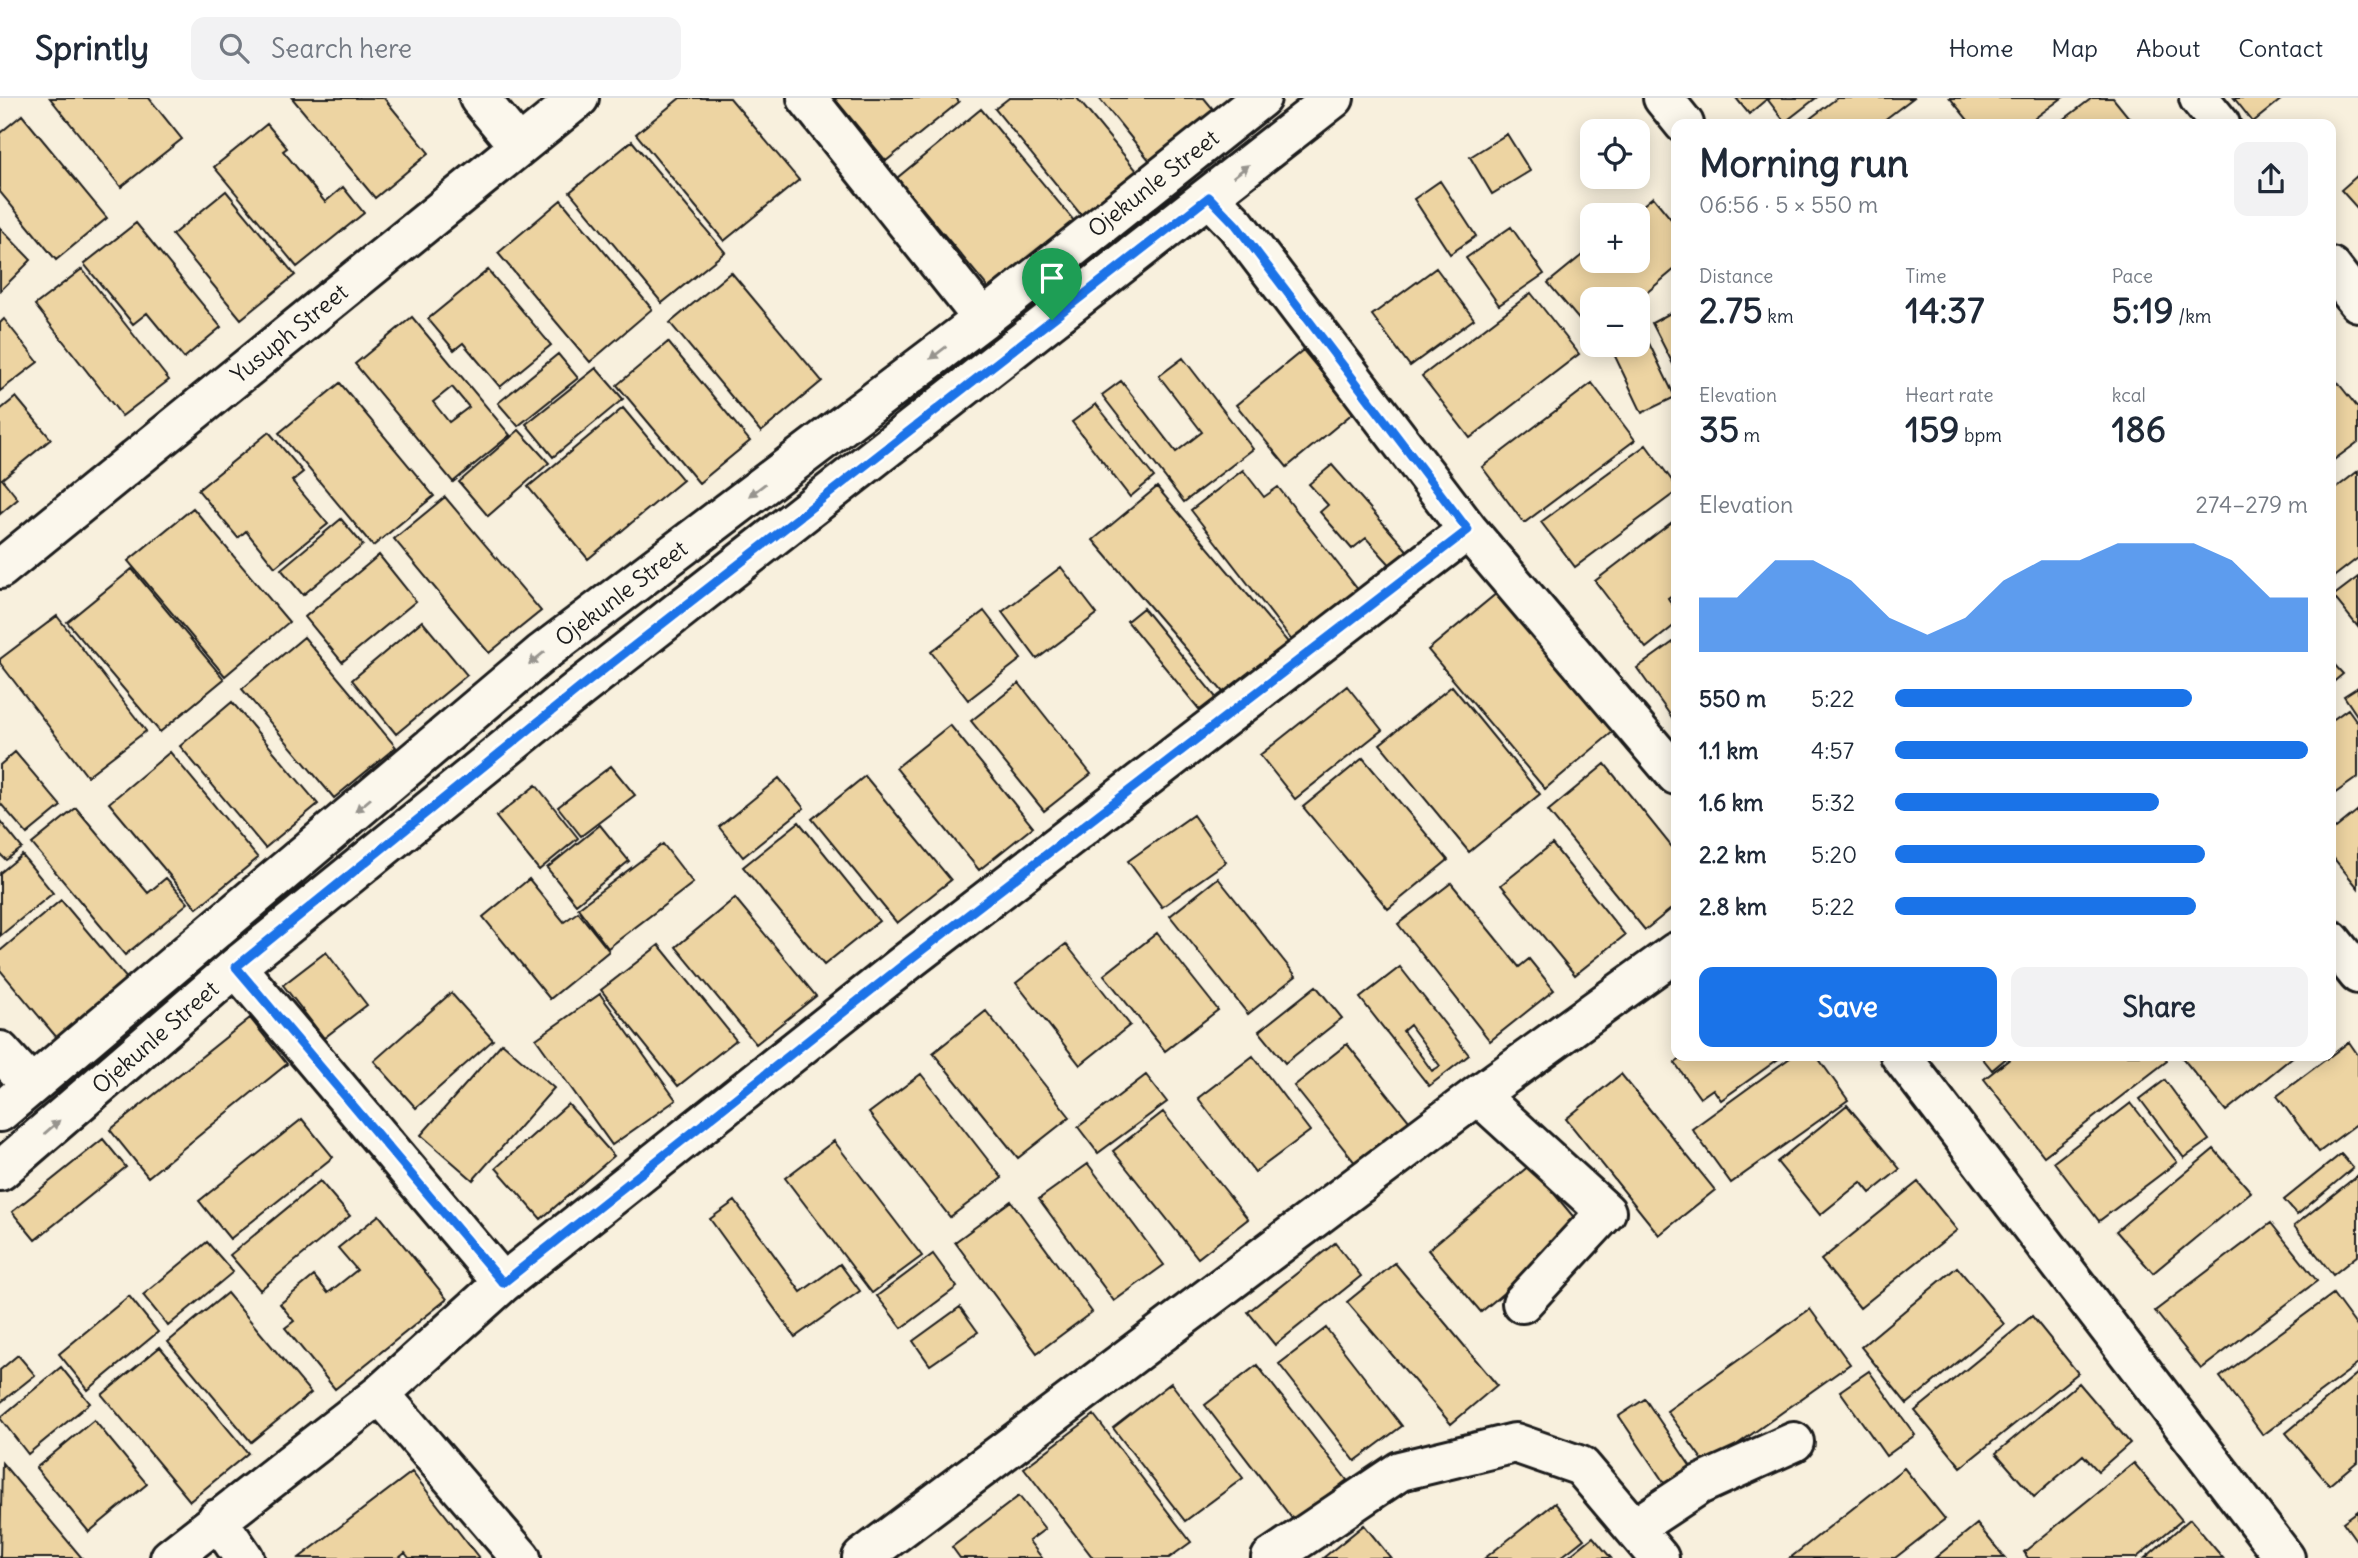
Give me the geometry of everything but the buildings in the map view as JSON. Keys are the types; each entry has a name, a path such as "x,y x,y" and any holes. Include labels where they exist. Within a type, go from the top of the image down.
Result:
{"street":[{"path":"479,98 518,145"},
{"name":"Yusuph Street","path":"0,569 579,98"},
{"path":"807,98 983,319"},
{"name":"Ojekunle Street","path":"0,1112 541,654 983,319 1261,98"},
{"name":"Ojekunle Street","path":"0,1171 236,967 580,688 1334,98"},
{"path":"1663,98 1680,119"},
{"path":"2199,98 2216,119"},
{"path":"1209,197 1236,225 1468,530 1671,769"},
{"path":"2336,273 2358,302"},
{"path":"170,1558 380,1394 503,1283 908,961 1468,530"},
{"path":"2336,946 2358,974"},
{"path":"862,1558 1478,1095 1671,957"},
{"path":"236,967 503,1283"},
{"path":"0,1051 32,1085"},
{"path":"1905,1061 2285,1558"},
{"path":"1478,1095 1606,1212 1522,1303"},
{"path":"380,1394 521,1558"},
{"path":"1634,1528 1699,1485 1794,1442"},
{"path":"1271,1558 1400,1471 1515,1443 1581,1466 1659,1558"},
{"path":"217,1519 244,1558"}],"route":[{"path":"1209,197 1236,225 1468,530 908,961 503,1283 236,967 580,688 1052,320 1209,197"}]}
